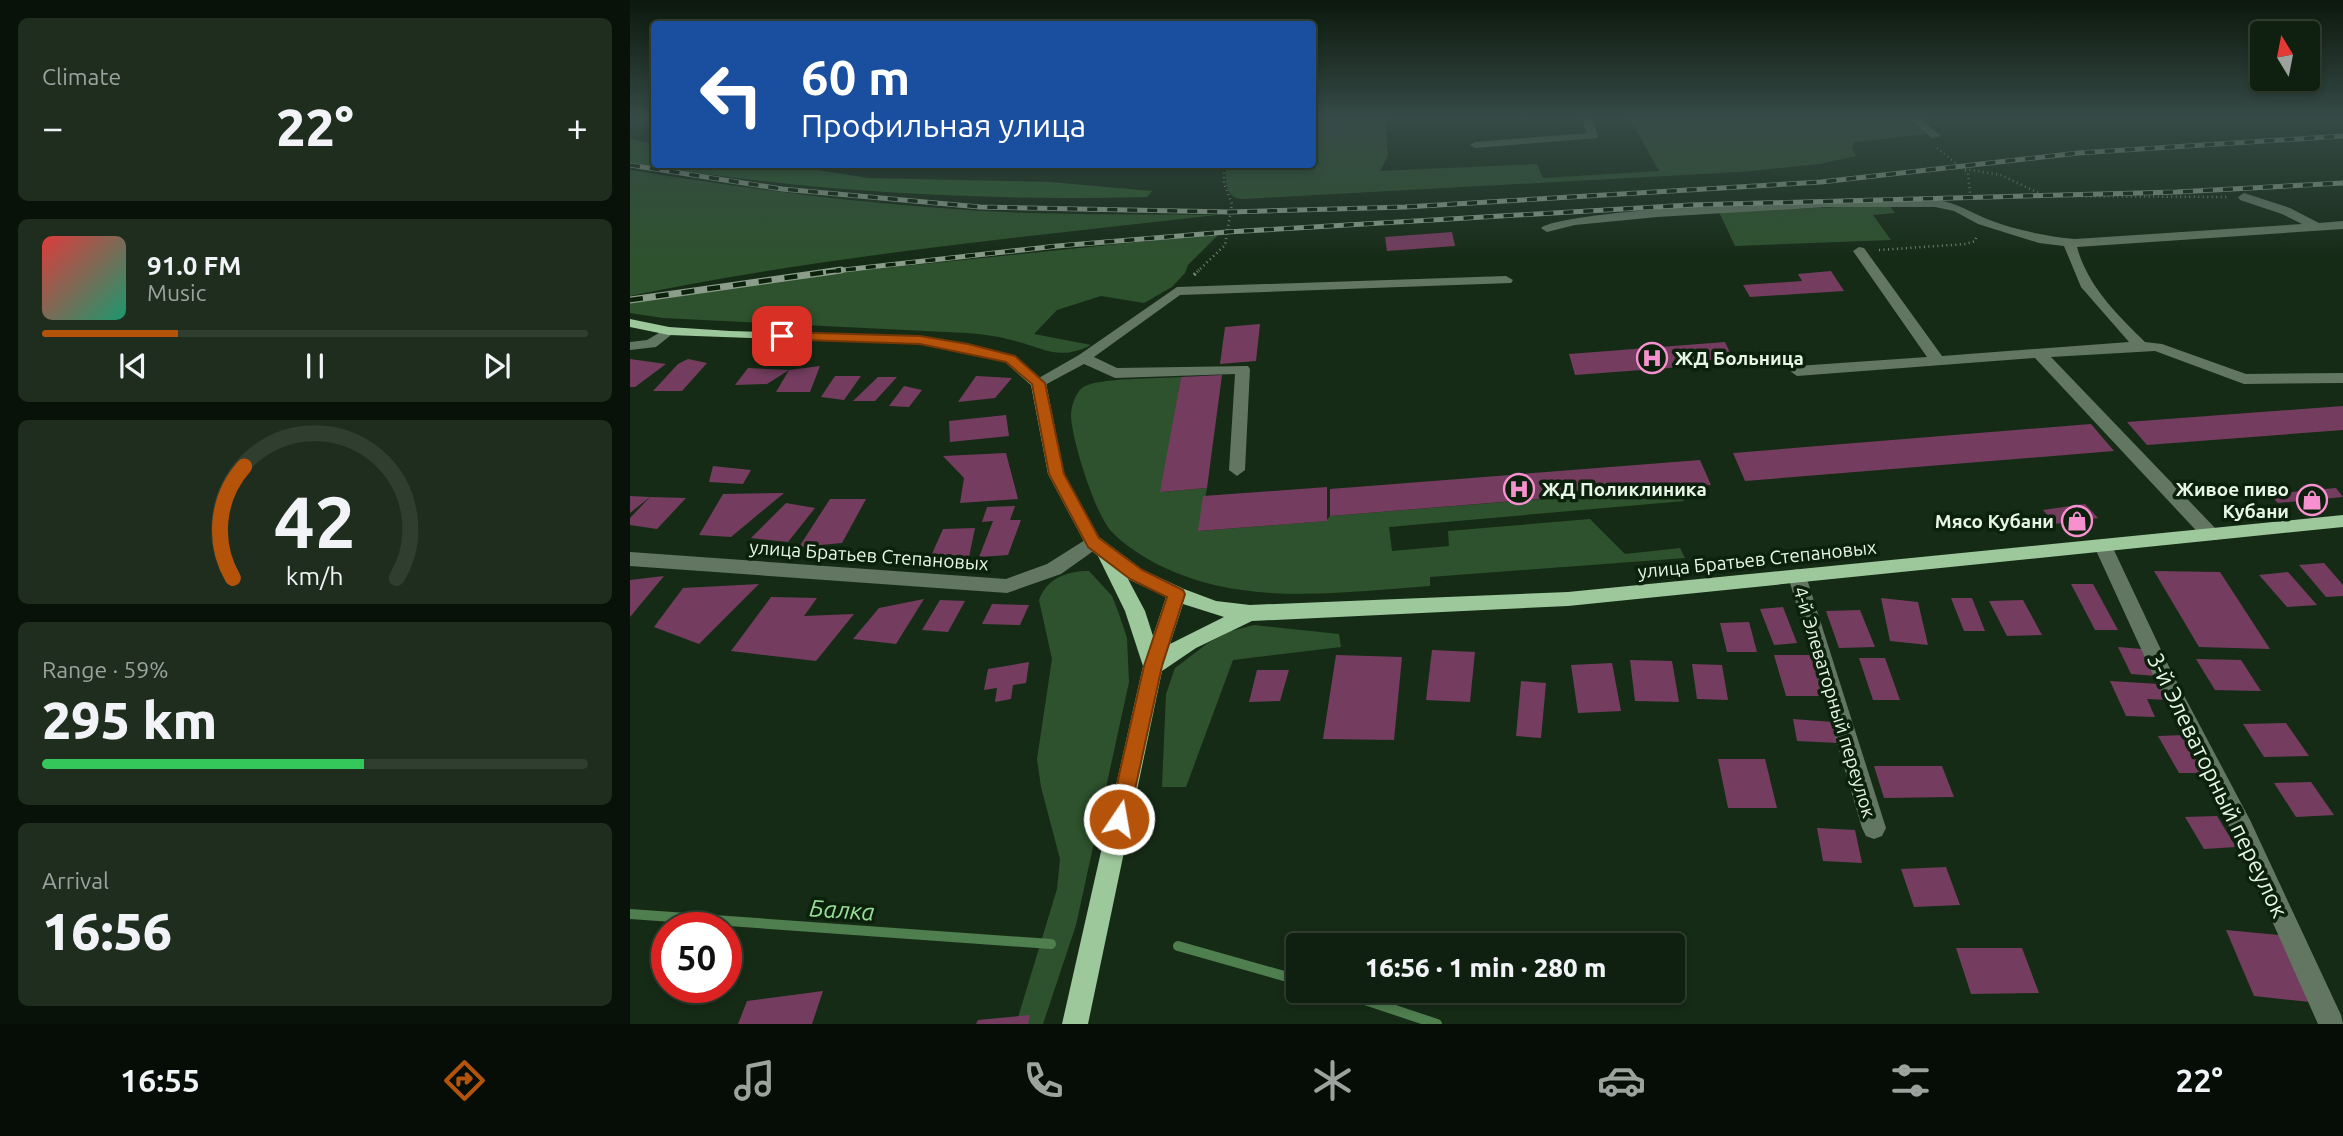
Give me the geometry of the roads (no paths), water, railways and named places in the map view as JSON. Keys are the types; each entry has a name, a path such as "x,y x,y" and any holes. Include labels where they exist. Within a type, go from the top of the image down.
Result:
{"main road":[{"path":"630,323 669,331 920,340 1010,359 1038,383 1056,474 1130,600 1153,666"},
{"name":"улица Братьев Степановых","path":"1098,546 1136,575 1177,594 1215,608 1250,613 1568,599 2343,521"},
{"path":"1075,1024 1153,666 1177,594"},
{"path":"1153,666 1180,647 1250,613"}],"street":[{"path":"2244,197 2286,211 2316,226"},
{"path":"1547,228 1572,222 1657,213 1827,203 1935,203 1958,208 1982,221 2043,240 2070,243 2343,225"},
{"path":"2070,243 2074,264 2098,302 2141,346"},
{"path":"1859,251 1937,360"},
{"path":"1038,383 1084,358 1177,291 1506,280"},
{"path":"630,346 655,342 669,331"},
{"path":"1797,370 2141,346 2157,347 2244,379 2343,378"},
{"path":"2039,353 2211,535"},
{"path":"1084,358 1115,373 1243,369 1237,470"},
{"name":"улица Братьев Степановых","path":"630,559 1007,586 1054,569 1098,546"},
{"name":"3-й Элеваторный переулок","path":"2103,546 2163,675 2242,828 2332,1024"},
{"name":"4-й Элеваторный переулок","path":"1797,576 1874,828"}],"waterway":[{"name":"Балка","path":"630,914 1051,944"},
{"name":"Балка","path":"1178,946 1286,977"},
{"name":"Балка","path":"1374,1003 1437,1024"}],"railway":[{"path":"630,165 782,189 980,207 1230,212 1405,207 1821,182 1974,165"},
{"path":"830,271 1057,246 1227,232 1690,205 2177,192 2343,183"},
{"path":"830,271 841,270"},
{"path":"630,300 830,271"},
{"path":"826,272 830,271"}],"place":[{"name":"ЖД Больница","path":"1652,358"},
{"name":"ЖД Поликлиника","path":"1519,489"},
{"name":"Живое пиво Кубани","path":"2312,500"},
{"name":"Мясо Кубани","path":"2077,521"}]}
